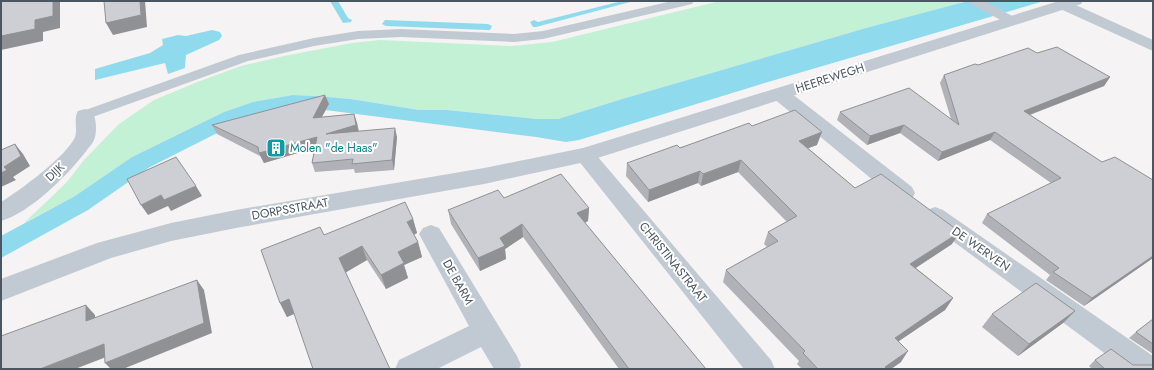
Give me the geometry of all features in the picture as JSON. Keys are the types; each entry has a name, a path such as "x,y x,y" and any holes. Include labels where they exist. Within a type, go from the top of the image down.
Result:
{"street":[{"name":"HEEREWEGH","path":"585,155 780,94 1006,18 1069,3"},
{"path":"1069,3 1153,46"},
{"name":"DE WERVEN","path":"780,94 929,212 1054,300 1148,369"},
{"name":"DIJK","path":"1,213 31,194 69,158 85,138 85,115"},
{"name":"DORPSSTRAAT","path":"1,290 106,250 171,232 236,219 484,176 585,155"},
{"name":"CHRISTINASTRAAT","path":"585,155 761,369"},
{"name":"DE BARM","path":"431,234 507,365"},
{"path":"409,369 486,331"}],"lane":[{"path":"85,115 244,58 314,42 358,35 401,33 514,38 543,35 688,1"},
{"path":"975,1 1006,18"}],"green space":[{"path":"720,1 959,1 962,3 866,28 558,119 537,119 447,110 419,110 351,99 316,96 293,95 253,102 224,112 132,157 75,196 24,223 66,183 84,160 119,124 154,100 241,66 352,43 380,40 512,46 552,42"}],"water":[{"path":"968,1 1044,1 768,82 579,140 566,142 302,107 231,126 150,167 88,210 1,258 1,236 75,196 132,157 224,112 253,102 293,95 316,96 351,99 419,110 447,110 537,119 558,119 866,28"},
{"path":"212,30 220,32 222,36 219,40 186,55 185,68 168,74 165,63 95,80 95,69 150,53 163,45 162,39 178,35 186,36"}],"building":[{"path":"1,1 53,1 53,16 35,20 35,29 1,36"},
{"path":"104,1 140,1 141,15 106,23"},
{"path":"1057,47 1110,77 1024,111 1102,162 1115,157 1153,180 1153,256 1092,298 1053,272 1059,268 987,214 1061,178 995,132 942,152 904,125 870,136 840,112 909,88 959,125 944,75 1028,48 1037,53"},
{"path":"325,95 313,118 354,114 356,125 326,134 395,128 392,160 352,164 353,159 312,163 317,137 259,153 258,147 212,125"},
{"path":"795,110 822,132 799,141 855,188 881,174 960,232 910,264 953,298 895,338 908,351 885,367 887,369 818,369 803,353 805,351 726,270 778,241 768,232 797,216 741,160 703,174 700,171 649,190 627,163 677,145 680,148 749,123 752,126"},
{"path":"15,144 21,156 4,167 7,170 1,173 1,150"},
{"path":"176,157 196,186 164,200 161,195 141,205 127,179"},
{"path":"561,174 589,208 577,213 706,369 629,369 522,224 500,238 505,246 478,258 448,210 498,190 504,198"},
{"path":"405,202 413,219 407,222 418,242 398,252 404,263 381,275 362,246 339,258 390,369 313,369 289,299 280,303 261,250 320,227 324,235"},
{"path":"197,280 204,323 105,363 104,344 40,369 1,369 1,336 86,305 86,321"},
{"path":"1036,283 1075,311 1029,344 992,314"},
{"path":"1153,319 1153,344 1136,332"},
{"path":"1111,349 1133,365 1153,365 1153,369 1105,369 1095,360"}],"waterway":[{"path":"334,1 346,21 348,20"},
{"path":"534,22 536,25 630,1"},
{"path":"388,22 488,26 487,28 386,24 388,22"}],"place":[{"name":"Molen \"de Haas\"","path":"276,148"}]}
